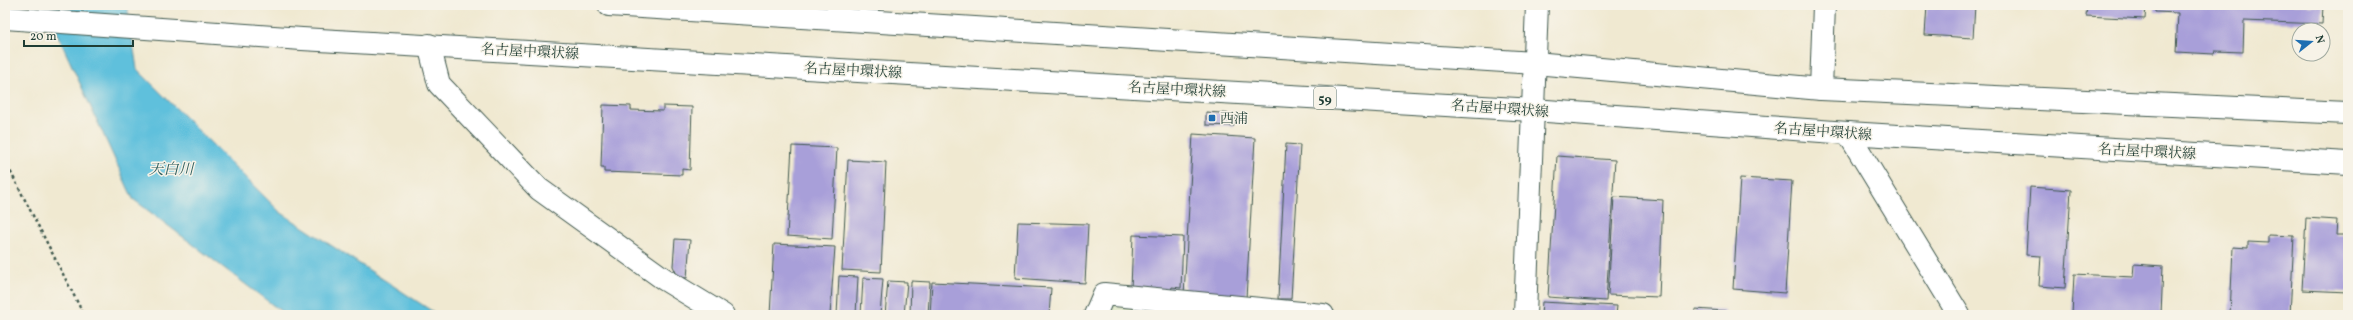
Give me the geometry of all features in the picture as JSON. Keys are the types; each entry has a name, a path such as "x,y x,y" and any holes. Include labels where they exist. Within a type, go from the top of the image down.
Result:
{"main road":[{"path":"609,5 1535,63 1821,89 2348,113"},
{"path":"1526,315 1537,5"},
{"path":"1821,89 1824,5"},
{"name":"名古屋中環状線","path":"5,18 302,38 1533,110 1848,133 2348,163"},
{"path":"429,45 439,84 539,189 664,279 723,315"},
{"path":"1848,133 1958,315"},
{"path":"1095,315 1104,294 1323,315"}],"path":[{"path":"5,161 84,315"}],"green space":[{"path":"1114,303 1210,315 1109,315"}],"water":[{"name":"天白川","path":"44,5 127,5 137,69 280,212 438,315 286,315 133,199"}],"building":[{"path":"1927,5 1975,5 1973,38 1925,35"},
{"path":"2087,5 2146,5 2145,19 2086,16"},
{"path":"2155,5 2323,5 2322,22 2291,23 2244,21 2243,52 2215,51 2214,54 2176,52 2178,13 2155,12"},
{"path":"603,105 631,106 631,110 663,111 663,106 692,107 690,170 682,169 682,175 604,172 604,167 601,167"},
{"path":"1206,112 1235,114 1234,126 1206,125"},
{"path":"1193,134 1255,138 1246,299 1184,295"},
{"path":"1286,144 1300,145 1291,299 1278,299"},
{"path":"792,146 837,148 832,239 787,236"},
{"path":"1557,156 1615,160 1606,301 1548,297"},
{"path":"848,160 886,162 881,272 842,270"},
{"path":"1740,178 1792,181 1785,293 1733,289"},
{"path":"2030,187 2071,190 2065,288 2039,286 2041,256 2026,255"},
{"path":"1614,197 1663,200 1659,297 1608,295"},
{"path":"2306,218 2337,220 2336,235 2348,235 2348,292 2302,290"},
{"path":"1018,222 1088,224 1085,283 1015,278"},
{"path":"1133,235 1183,237 1181,288 1172,287 1171,291 1131,289"},
{"path":"2268,235 2294,236 2290,315 2230,315 2233,247 2248,248 2248,242 2268,243"},
{"path":"675,239 690,240 687,278 678,277 673,266"},
{"path":"774,244 835,247 830,315 770,315"},
{"path":"2134,264 2163,266 2161,315 2072,315 2074,274 2133,277"},
{"path":"839,276 858,277 856,315 837,315"},
{"path":"863,278 883,279 880,315 861,315"},
{"path":"888,281 907,282 904,315 885,315"},
{"path":"911,281 930,282 928,315 910,315"},
{"path":"932,282 1051,288 1049,315 930,315"},
{"path":"1542,302 1617,306 1616,315 1541,315"},
{"path":"1695,309 1725,311 1725,315 1695,315"}],"place":[{"name":"西浦","path":"1212,118"}]}
